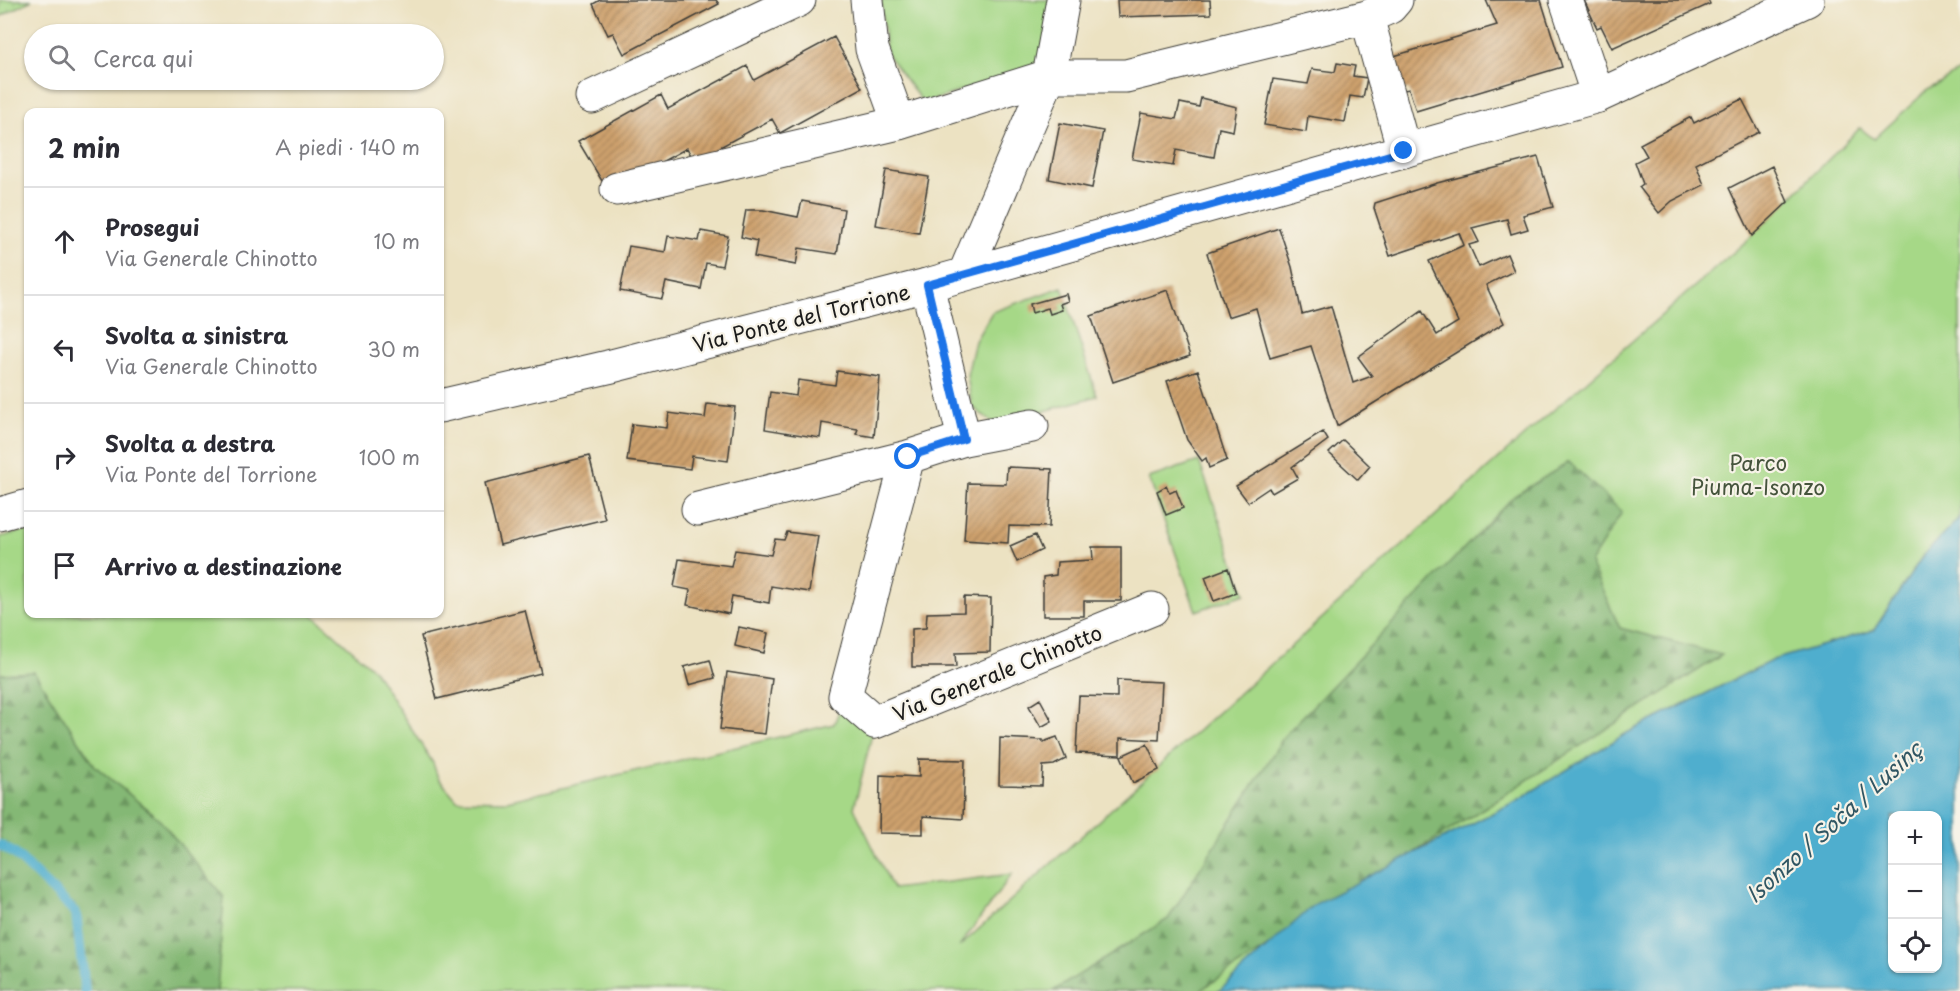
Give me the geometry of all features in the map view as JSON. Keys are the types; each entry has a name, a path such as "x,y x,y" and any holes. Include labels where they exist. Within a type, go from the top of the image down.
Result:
{"street":[{"path":"592,97 799,0"},
{"path":"867,0 872,49 899,123"},
{"path":"965,273 1049,76 1064,0"},
{"path":"617,189 899,123 1049,76 1126,76 1367,17 1390,7 1396,0"},
{"path":"1566,0 1598,96"},
{"name":"Via Ponte del Torrione","path":"444,405 608,367 927,285 1598,96 1807,0"},
{"path":"1367,17 1404,151"},
{"path":"927,285 964,439"},
{"path":"698,509 908,457 964,439 1032,426"},
{"name":"Via Generale Chinotto","path":"908,457 845,696 875,722 1152,609"},
{"path":"0,514 24,507"}],"green space":[{"path":"0,0 32,0 0,17"},
{"path":"881,0 1053,0 1040,66 923,103 886,53"},
{"name":"Parco Piuma-Isonzo","path":"1960,70 1960,517 1922,557 1874,630 1773,660 1627,733 1516,801 1315,904 1219,991 129,991 0,756 0,537 24,531 24,618 316,618 374,670 433,763 438,778 457,800 507,801 834,724 845,696 875,722 854,808 893,889 1012,874 959,947 1508,450 1752,236 1860,128 1874,139 1926,91"},
{"path":"1062,287 1097,396 996,425 972,407 967,375 975,341 992,312"},
{"path":"1199,461 1245,594 1196,611 1149,478"},
{"path":"1569,462 1622,512 1590,563 1620,628 1722,655 1199,991 1053,991 1168,919 1285,735 1514,496"},
{"path":"34,672 95,766 158,818 224,897 217,991 0,991 0,674"}],"water":[{"name":"Isonzo / Soča / Lusinç","path":"1960,517 1960,991 1219,991 1315,904 1516,801 1627,733 1773,660 1874,630 1922,557"}],"building":[{"path":"600,0 716,0 719,4 624,54 613,33 608,35 593,4"},
{"path":"1117,0 1210,0 1211,14 1118,17"},
{"path":"1486,0 1541,0 1562,67 1416,111 1409,89 1404,90 1394,56 1497,25"},
{"path":"1584,0 1708,0 1710,4 1612,48 1601,26 1597,28"},
{"path":"834,37 862,88 780,133 772,119 694,161 687,148 608,191 578,141 661,95 668,109 747,66 754,80"},
{"path":"1337,63 1355,66 1353,76 1367,78 1363,98 1350,96 1345,122 1308,116 1306,132 1264,125 1273,79 1308,84 1312,69 1335,72"},
{"path":"1201,98 1237,107 1233,131 1219,128 1214,157 1176,150 1173,166 1132,159 1141,113 1176,119 1180,103 1199,107"},
{"path":"1742,99 1759,132 1696,164 1704,185 1672,201 1659,213 1639,187 1643,184 1635,162 1647,156 1640,144 1691,117 1694,123"},
{"path":"1060,123 1103,131 1092,188 1049,179"},
{"path":"1538,157 1553,207 1523,215 1528,229 1511,234 1507,219 1472,228 1479,242 1469,245 1479,267 1507,254 1514,271 1486,285 1504,323 1337,426 1311,346 1270,358 1256,308 1228,317 1207,253 1279,228 1292,267 1302,314 1331,306 1353,383 1372,376 1358,357 1422,311 1437,335 1458,322 1429,261 1464,245 1459,233 1390,256 1374,208 1375,203 1437,183"},
{"path":"1772,166 1788,202 1752,236 1729,188"},
{"path":"886,170 929,177 919,233 876,225"},
{"path":"802,201 844,209 837,254 799,248 796,265 754,257 757,241 741,237 746,210 763,210 798,217"},
{"path":"701,231 728,236 722,266 706,263 701,289 666,282 662,299 620,291 629,246 665,252 668,236 699,241"},
{"path":"1168,290 1190,356 1113,382 1091,316"},
{"path":"1066,294 1068,301 1060,304 1062,310 1050,314 1048,308 1032,313 1030,304"},
{"path":"1198,370 1227,460 1209,468 1206,458 1202,461 1187,440 1167,381"},
{"path":"837,371 880,377 874,437 856,434 858,429 822,423 820,438 765,429 770,392 796,396 798,380 835,385"},
{"path":"707,404 735,407 728,461 692,456 690,469 627,461 632,424 667,428 669,413 705,418"},
{"path":"1323,432 1328,440 1292,467 1298,478 1272,493 1269,488 1248,502 1236,486"},
{"path":"1343,440 1370,466 1358,480 1329,453"},
{"path":"589,456 605,519 500,545 485,483"},
{"path":"1007,467 1052,469 1049,527 1009,526 1008,543 964,540 968,483 1006,484"},
{"path":"1166,486 1170,493 1176,490 1183,508 1166,515 1157,491"},
{"path":"787,532 818,536 809,592 771,586 769,603 732,596 729,614 687,605 690,590 674,587 679,559 731,566 735,550 771,555 775,539 784,540"},
{"path":"1035,535 1042,550 1017,562 1010,546"},
{"path":"1092,547 1121,547 1121,601 1084,601 1084,616 1043,616 1043,577 1056,575 1057,562 1093,560"},
{"path":"1228,568 1236,593 1214,601 1205,577"},
{"path":"964,597 991,598 990,652 955,653 956,667 912,667 912,629 926,628 927,613 964,612"},
{"path":"525,610 541,673 437,699 421,636"},
{"path":"739,627 768,633 764,653 735,646"},
{"path":"710,660 715,678 689,685 684,667"},
{"path":"727,672 772,679 765,734 720,729"},
{"path":"1117,680 1162,682 1159,740 1120,738 1120,755 1076,753 1079,696 1117,697"},
{"path":"1040,699 1052,721 1041,727 1029,706"},
{"path":"1057,737 1066,759 1054,765 1043,766 1042,786 999,785 1000,738 1043,740 1043,742"},
{"path":"1147,744 1159,770 1133,783 1121,756"},
{"path":"919,759 965,760 963,819 923,816 923,834 879,833 880,775 919,777"}],"waterway":[{"path":"0,845 15,854 76,913 85,991"}],"route":[{"path":"908,457 964,439 927,285 1404,151"}]}
